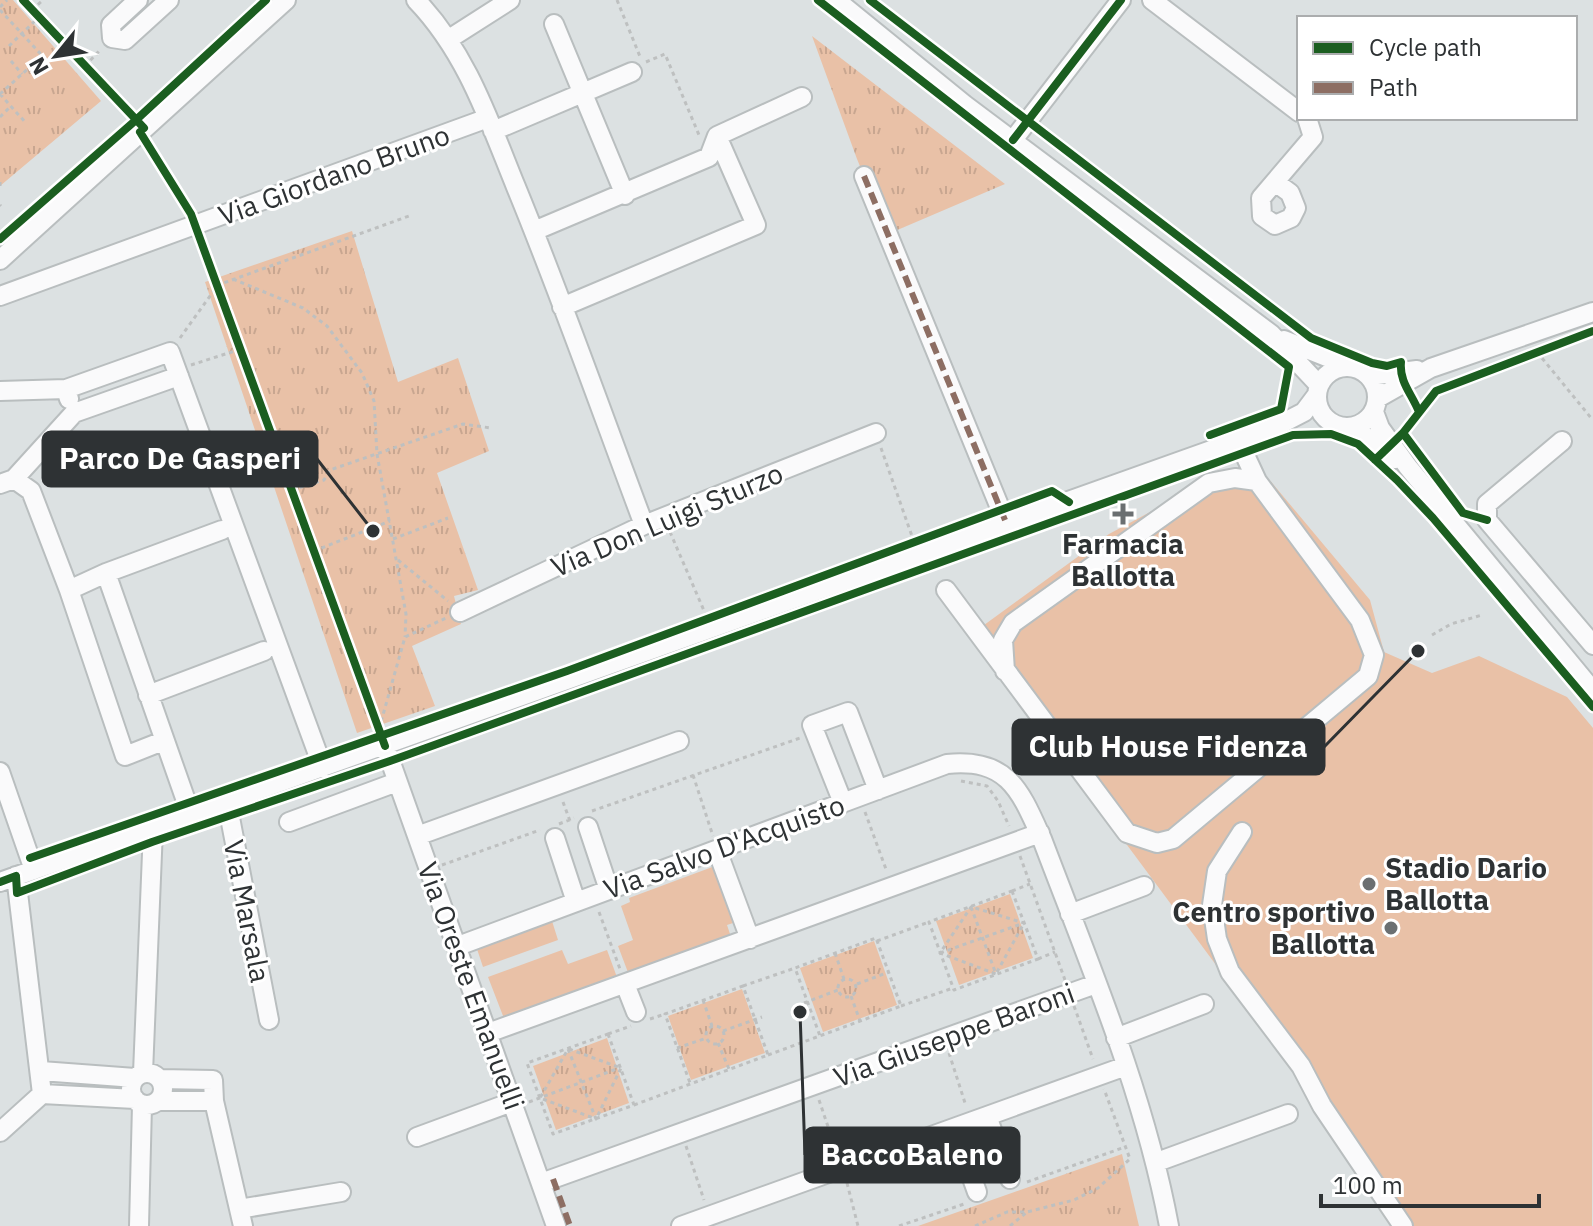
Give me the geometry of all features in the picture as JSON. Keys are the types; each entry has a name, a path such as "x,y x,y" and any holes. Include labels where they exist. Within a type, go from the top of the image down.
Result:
{"street":[{"path":"138,0 111,25 112,38 125,40 169,0"},
{"path":"0,260 286,0"},
{"path":"416,0 449,39 467,68 534,231 644,525"},
{"path":"449,39 510,0"},
{"path":"836,0 1013,140 1271,334 1317,390 1320,412 1339,426 1366,437 1408,467"},
{"path":"1013,140 1121,0"},
{"path":"1152,0 1297,110"},
{"path":"554,24 625,195"},
{"name":"Via Giordano Bruno","path":"0,296 583,94 632,72"},
{"path":"534,231 709,157 717,136 802,97"},
{"path":"1275,182 1313,137 1308,120"},
{"path":"562,307 756,225 717,136"},
{"path":"864,176 1007,525"},
{"path":"1369,376 1431,368 1593,312"},
{"path":"1271,334 1369,376 1377,390 1380,428 1408,467 1593,691"},
{"path":"0,391 66,389 175,366"},
{"path":"163,741 125,756 69,590 31,491 7,482 74,413 175,366"},
{"path":"175,366 323,768"},
{"path":"17,876 323,768 382,736 921,543 1007,525 1273,428 1304,412 1331,371 1349,366"},
{"path":"1273,428 1310,423 1339,426 1362,424 1376,405 1431,368"},
{"path":"66,389 74,413"},
{"name":"Via Don Luigi Sturzo","path":"460,612 644,525 876,433"},
{"path":"946,590 1127,833 1157,843 1173,839 1368,676 1374,655 1360,620 1257,481 1238,440"},
{"path":"1562,441 1487,504 1487,520 1593,645"},
{"path":"1005,671 1003,640 1013,623 1209,483 1235,478 1257,481"},
{"path":"69,590 222,530"},
{"path":"106,573 191,815"},
{"path":"148,695 264,651"},
{"path":"851,800 812,725 848,712 878,790"},
{"name":"Via Oreste Emanuelli","path":"382,736 556,1226"},
{"path":"417,836 679,741"},
{"name":"Via Salvo D'Acquisto","path":"458,946 947,764 968,762 992,767 1013,783 1040,833"},
{"path":"0,772 17,876 42,1094"},
{"path":"289,822 397,782"},
{"name":"Via Marsala","path":"227,802 269,1020"},
{"path":"588,827 602,893"},
{"path":"145,1102 131,1091 146,1077 153,829"},
{"path":"553,830 576,902"},
{"path":"1242,832 1217,871 1212,905 1217,939 1230,972 1301,1066 1322,1106 1403,1226"},
{"path":"488,1033 1040,833 1126,1066 1157,1162 1169,1226"},
{"path":"717,850 750,939"},
{"path":"1070,914 1144,886"},
{"path":"625,984 636,1012"},
{"name":"Via Giuseppe Baroni","path":"541,1183 1096,984"},
{"path":"1116,1038 1204,1004"},
{"path":"704,1221 1126,1066"},
{"path":"41,1071 213,1080 214,1101 241,1217 341,1192"},
{"path":"145,1102 163,1093 146,1077"},
{"path":"0,1132 42,1094 145,1102 214,1101"},
{"path":"139,1226 145,1102"},
{"path":"417,1137 513,1105"},
{"path":"1157,1162 1288,1114"},
{"path":"987,1116 1010,1179"},
{"path":"954,1128 977,1192"}],"path":[{"path":"7,0 0,8 49,63"},
{"path":"23,0 48,27"},
{"path":"9,46 22,34 43,0"},
{"path":"617,0 643,63 665,54 709,157"},
{"path":"85,66 112,38"},
{"path":"25,122 0,94 42,56"},
{"path":"76,56 95,76"},
{"path":"11,61 22,74"},
{"path":"0,117 11,106"},
{"path":"175,366 218,285 409,216"},
{"path":"213,273 223,298"},
{"path":"233,279 303,308 327,326 362,373 374,401 377,454 406,614 405,637 382,736"},
{"path":"236,336 246,363"},
{"path":"1522,357 1551,346"},
{"path":"175,366 241,349"},
{"path":"1537,352 1593,419"},
{"path":"292,490 324,480 330,470 463,424 491,428"},
{"path":"876,433 921,543 899,547"},
{"path":"287,476 296,502"},
{"path":"664,517 707,619"},
{"path":"393,539 448,518"},
{"path":"314,551 390,521"},
{"path":"310,539 320,566"},
{"path":"397,559 460,612 405,637"},
{"path":"693,624 721,614"},
{"path":"1432,635 1451,624 1482,615"},
{"path":"373,714 382,736"},
{"path":"429,869 553,830 693,775 815,733"},
{"path":"693,775 717,850"},
{"path":"957,780 987,786 998,801 1130,1159 1098,1188 1074,1200 1027,1212 1007,1212 975,1226"},
{"path":"851,800 889,880 885,889"},
{"path":"877,941 1030,884"},
{"path":"1012,891 1038,959"},
{"path":"602,893 625,984"},
{"path":"971,907 1024,923"},
{"path":"971,907 996,974"},
{"path":"940,953 971,907"},
{"path":"929,922 953,988"},
{"path":"940,953 1024,923"},
{"path":"996,974 1024,923"},
{"path":"690,1083 665,1014 703,1000 876,938 901,1006"},
{"path":"634,1105 608,1034 527,1063 553,1134 596,1119 634,1105 690,1083 901,1006 1055,952"},
{"path":"835,953 844,979"},
{"path":"940,953 996,974"},
{"path":"795,968 820,1036"},
{"path":"857,984 889,972"},
{"path":"850,978 857,984 851,996 843,996 838,990 839,982 844,979 850,978"},
{"path":"743,986 768,1055"},
{"path":"806,1002 838,990"},
{"path":"851,996 860,1021"},
{"path":"703,1000 712,1026"},
{"path":"723,1031 762,1017"},
{"path":"707,1038 718,1043 724,1038 721,1027 712,1026"},
{"path":"707,1038 708,1029 712,1026"},
{"path":"677,1048 707,1038"},
{"path":"718,1043 729,1069"},
{"path":"540,1098 568,1049"},
{"path":"568,1049 621,1068"},
{"path":"568,1049 596,1119"},
{"path":"513,1105 621,1068"},
{"path":"596,1119 621,1068"},
{"path":"540,1098 596,1119"},
{"path":"681,1133 704,1221"},
{"path":"1010,1226 1027,1212"}],"green space":[{"path":"0,0 13,0 101,101 0,186"},
{"path":"812,36 1005,184 888,234"},
{"path":"352,231 398,382 458,358 489,451 437,473 478,590 454,596 461,624 412,646 435,706 357,733 205,282"},
{"name":"Centro sportivo Ballotta","path":"1262,471 1370,600 1384,652 1432,673 1479,656 1567,697 1593,728 1592,1226 1410,1226 969,636 1109,534 1152,511"},
{"path":"715,866 736,922 727,925 731,937 629,975 618,946 633,940 621,906 630,902 629,898"},
{"path":"1010,894 1033,958 959,985 936,921"},
{"path":"552,921 558,940 483,967 477,949"},
{"path":"874,941 897,1005 823,1032 800,968"},
{"path":"562,950 568,964 607,950 618,980 505,1021 488,977"},
{"path":"742,989 765,1053 691,1080 668,1016"},
{"path":"607,1038 629,1103 556,1130 533,1066"},
{"path":"1122,1154 1139,1226 918,1226"}],"marked path":[{"path":"864,176 1007,525"},
{"path":"553,1179 570,1226"}],"cycle path":[{"path":"23,0 144,128"},
{"path":"0,239 266,0"},
{"path":"818,0 1289,367 1281,409 1210,435"},
{"path":"870,0 1311,338 1372,363 1387,366 1401,362 1404,382 1419,412"},
{"path":"1013,140 1121,0"},
{"path":"140,132 191,214 385,746"},
{"path":"1375,460 1403,433 1436,391 1593,331"},
{"path":"1403,433 1463,513 1487,520"},
{"path":"0,882 16,876 17,893 1293,435 1331,434 1358,444 1433,518 1593,707"},
{"path":"30,858 567,671 1052,491 1069,502"}],"place":[{"name":"Farmacia Ballotta","path":"1123,514"},
{"name":"Parco De Gasperi","path":"373,531"},
{"name":"Club House Fidenza","path":"1418,651"},
{"name":"Stadio Dario Ballotta","path":"1369,884"},
{"name":"Centro sportivo Ballotta","path":"1391,928"},
{"name":"BaccoBaleno","path":"800,1012"}]}
